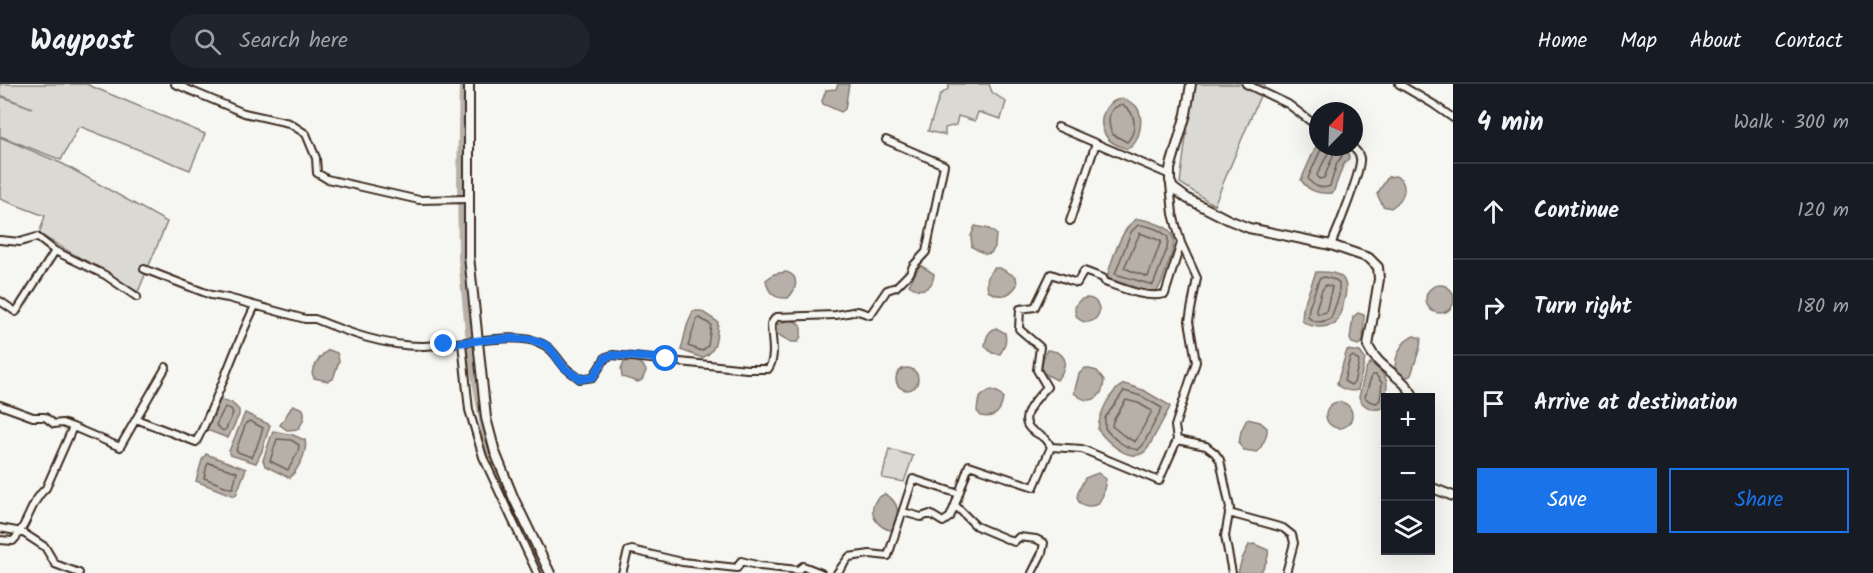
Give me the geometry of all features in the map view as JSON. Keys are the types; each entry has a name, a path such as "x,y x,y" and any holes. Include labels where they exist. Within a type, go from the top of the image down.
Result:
{"street":[{"path":"176,84 244,113 289,123 306,134 316,158 317,173 327,179 419,200 468,199"},
{"path":"469,84 469,256 489,433 514,499 550,573"},
{"path":"1051,447 1082,449 1159,481 1178,440 1175,426 1196,362 1190,321 1197,278 1181,243 1173,214 1170,178 1191,84"},
{"path":"1246,84 1288,104 1309,120"},
{"path":"1400,84 1453,118"},
{"path":"1058,127 1170,178 1173,188 1188,199 1239,224 1331,245 1369,258 1378,267 1379,279 1368,346 1379,364 1406,385 1411,393"},
{"path":"144,269 211,296 305,320 315,319 385,343 422,346 479,340 529,339 546,345 564,366 580,379 593,377 606,357 613,355 747,369 768,369 772,365 773,353 771,324 776,317 813,317 858,312 870,315 887,291 896,287 910,273 913,266 926,252 944,165 886,140"},
{"path":"1070,221 1096,143"},
{"path":"1331,245 1347,205 1361,160 1360,156"},
{"path":"0,240 20,242 37,237 55,251 105,275 137,297"},
{"path":"903,512 921,517 930,514 943,522 950,517 969,465 1034,487 1051,447 1046,437 1032,431 1025,421 1025,415 1047,387 1037,370 1040,347 1019,329 1020,309 1035,307 1051,274 1077,283 1084,271 1103,278 1105,282 1126,289 1156,297 1165,294 1181,243"},
{"path":"0,302 16,312 55,251"},
{"path":"136,419 196,442 255,306"},
{"path":"462,343 469,410 483,457 537,573"},
{"path":"0,405 33,417 45,417 54,424 62,423 120,447 166,367"},
{"path":"0,540 13,541 22,532 39,494 46,488 73,427"},
{"path":"1178,440 1206,446 1220,460 1230,508 1225,536 1232,573"},
{"path":"837,573 849,557 870,554 888,556 913,479 959,494"},
{"path":"1435,489 1453,496"},
{"path":"955,505 983,530 1014,542 1019,537 1036,538 1044,543 1032,573"},
{"path":"1229,513 1283,528 1292,535 1294,543 1286,573"},
{"path":"0,528 22,532 45,547 55,564 79,573"},
{"path":"622,573 628,551 632,550 704,565 737,567 741,561 798,570 803,566 821,573"},
{"path":"754,573 755,565"}],"shaded area":[{"path":"0,84 86,84 205,134 190,170 79,126 61,160 0,136 0,96 32,108 0,95"},
{"path":"949,84 989,84 992,92 1006,102 1001,119 978,112 975,121 958,116 956,125 945,128 945,135 928,131 940,95 948,89"},
{"path":"1193,84 1265,84 1214,205 1180,183"},
{"path":"0,137 63,164 167,222 138,292 39,234 45,216 0,199"},
{"path":"889,449 913,456 904,482 882,478"}],"water":[{"path":"838,84 849,84 845,109 841,112 823,104 822,101 826,90 836,89"},
{"path":"1123,99 1136,106 1141,123 1135,142 1127,149 1108,139 1102,124 1107,107"},
{"path":"1312,156 1349,156 1333,193 1315,191 1301,180"},
{"path":"1395,176 1401,179 1403,184 1403,196 1391,208 1383,206 1377,194 1388,177"},
{"path":"1137,219 1160,225 1167,229 1174,238 1171,257 1156,291 1149,292 1107,278 1122,237"},
{"path":"975,226 989,229 996,234 995,247 991,253 985,254 972,247 971,236"},
{"path":"920,265 934,274 929,286 918,289 909,285"},
{"path":"995,268 1000,268 1016,277 1017,285 1007,294 996,295 988,291 988,278 990,272"},
{"path":"786,272 793,276 795,287 788,298 775,296 770,292 766,280 774,274"},
{"path":"1316,272 1337,274 1346,286 1340,316 1335,324 1318,327 1302,321 1303,307"},
{"path":"1440,285 1450,289 1454,299 1450,309 1440,313 1430,309 1426,299 1430,289"},
{"path":"1087,298 1092,299 1098,305 1098,315 1092,321 1087,322 1082,321 1076,315 1075,310 1076,305 1082,299"},
{"path":"693,311 701,311 718,322 714,347 702,358 681,350"},
{"path":"1358,313 1364,315 1363,342 1358,345 1352,343 1350,339 1353,317"},
{"path":"791,319 801,325 801,336 798,342 791,342 777,334 776,325"},
{"path":"996,328 1006,336 1000,354 992,353 985,346 988,335"},
{"path":"1414,336 1421,338 1420,347 1411,375 1408,377 1398,374 1395,365 1402,345"},
{"path":"329,350 337,353 339,361 333,379 328,381 314,378 312,373 315,367"},
{"path":"1047,350 1060,354 1065,361 1063,371 1057,380 1041,372"},
{"path":"1347,350 1360,352 1365,359 1358,390 1346,390 1337,383"},
{"path":"635,361 643,365 646,371 642,380 638,382 622,377 621,369 624,362"},
{"path":"1370,363 1377,368 1387,383 1386,393 1381,393 1381,408 1368,407 1359,397 1366,368"},
{"path":"907,368 915,371 918,379 915,387 907,390 899,387 896,379 899,371"},
{"path":"1085,368 1097,371 1104,380 1101,392 1090,400 1074,393 1079,374"},
{"path":"1124,384 1143,390 1170,407 1148,448 1136,455 1115,447 1098,430 1100,417 1106,404 1114,392"},
{"path":"992,390 1003,397 1001,406 994,415 981,416 977,411 979,400 982,395"},
{"path":"220,400 232,403 239,410 239,415 228,438 207,430"},
{"path":"1339,402 1348,406 1352,415 1348,424 1339,428 1330,424 1326,415 1330,406"},
{"path":"293,405 303,409 304,419 298,429 287,430 280,425"},
{"path":"245,413 270,425 256,463 230,455 229,451"},
{"path":"1247,419 1260,422 1267,428 1267,434 1257,452 1244,450 1239,444 1241,431"},
{"path":"273,431 305,440 304,455 290,478 265,466 263,460"},
{"path":"206,454 246,469 236,495 196,481"},
{"path":"1098,473 1106,479 1103,495 1098,504 1083,505 1077,496 1079,489 1085,478"},
{"path":"885,494 896,504 897,508 895,528 890,530 878,523 873,513 875,502"},
{"path":"1254,544 1268,550 1263,568 1260,573 1238,573 1249,545"}],"waterway":[{"path":"462,84 461,258 470,353 487,448 511,511"},
{"path":"526,542 543,573"}],"route":[{"path":"444,344 479,340 529,339 546,345 564,366 580,379 593,377 606,357 613,355 666,359"}]}
